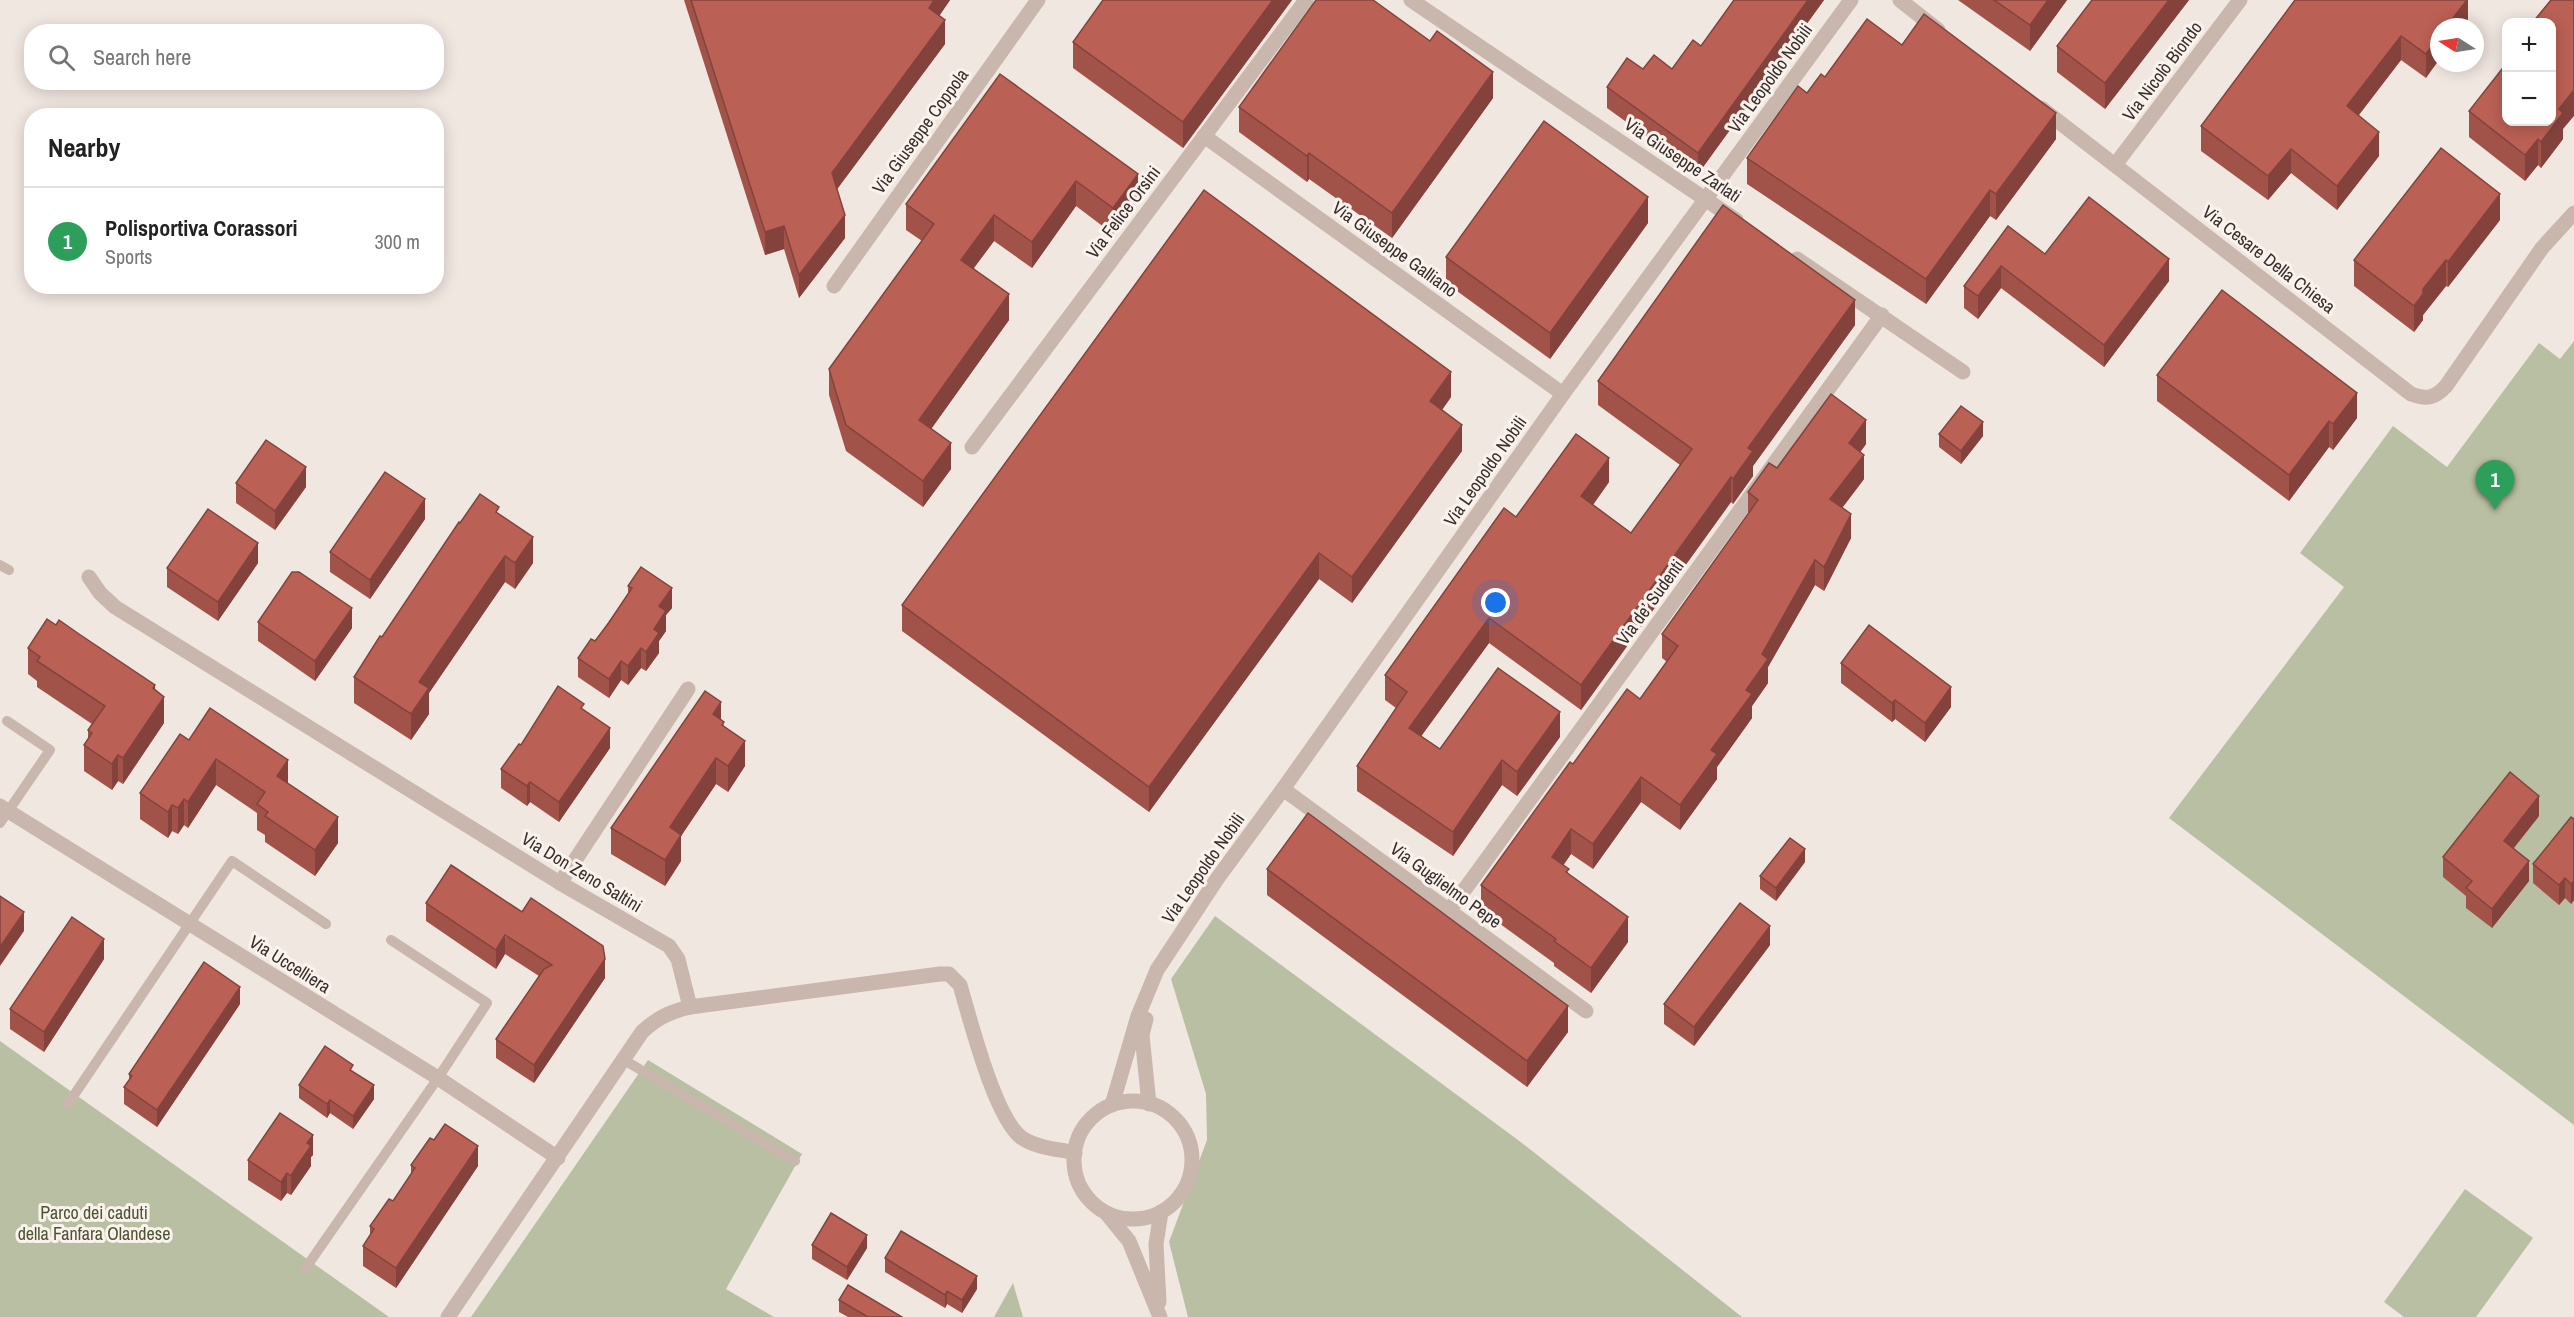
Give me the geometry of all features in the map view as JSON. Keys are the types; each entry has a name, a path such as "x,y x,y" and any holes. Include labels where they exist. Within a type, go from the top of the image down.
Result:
{"street":[{"name":"Via Giuseppe Coppola","path":"834,286 1038,0"},
{"name":"Via Felice Orsini","path":"972,447 1306,0"},
{"name":"Via Giuseppe Zarlati","path":"1411,0 1745,225"},
{"name":"Via Leopoldo Nobili","path":"1112,1105 1138,1016 1157,969 1217,879 1563,394 1851,0"},
{"path":"1900,0 1947,36"},
{"name":"Via Nicolò Biondo","path":"2115,165 2240,0"},
{"name":"Via Cesare Della Chiesa","path":"2031,101 2411,394 2424,398 2439,394 2446,386 2542,248 2574,213"},
{"name":"Via Giuseppe Galliano","path":"1204,136 1563,394"},
{"path":"1784,251 1882,315 1963,372"},
{"name":"Via de’ Sudenti","path":"1449,911 1882,315"},
{"name":"Via Don Zeno Saltini","path":"88,577 115,607 560,883 669,946 678,959 690,1007"},
{"path":"560,883 688,689"},
{"name":"Via Guglielmo Pepe","path":"1283,789 1586,1011"},
{"name":"Via Uccelliera","path":"3,813 189,924 438,1078 558,1158"},
{"name":"Via Leopoldo Nobili","path":"1149,1104 1142,1035 1157,969"},
{"path":"448,1317 642,1032 656,1018 690,1007 949,974 960,986 991,1088 1014,1130 1022,1138 1040,1146 1075,1153"},
{"path":"1107,1213 1128,1219 1150,1217 1171,1206 1185,1188 1190,1177 1192,1154 1179,1122 1160,1108 1137,1101 1112,1105 1101,1111 1087,1124 1078,1140 1075,1153 1076,1171 1081,1188 1088,1198 1107,1213 1129,1241 1160,1316"},
{"path":"1160,1316 1156,1244 1161,1212"}],"lane":[{"path":"3,813 50,750 7,721"},
{"path":"68,1104 232,861 326,924"},
{"path":"305,1269 438,1078 487,1003 391,940"},
{"path":"624,1060 795,1161"}],"green space":[{"path":"2574,341 2574,1125 2169,818 2344,587 2300,553 2393,426 2447,467 2539,343 2560,359"},
{"path":"1215,916 1522,1143 1742,1317 1188,1317 1169,1242 1207,1140 1206,1094 1171,979"},
{"name":"Parco dei caduti della Fanfara Olandese","path":"0,1041 389,1317 0,1317"},
{"path":"648,1060 802,1154 726,1289 774,1317 471,1317"},
{"path":"2465,1189 2533,1238 2476,1317 2404,1317 2384,1302"},
{"path":"1013,1283 1023,1317 994,1317"}],"building":[{"path":"691,0 934,0 929,8 945,20 832,173 845,215 799,275 784,226 765,232"},
{"path":"1103,0 1273,0 1183,122 1073,42"},
{"path":"1316,0 1373,0 1430,41 1437,31 1493,72 1392,213 1309,153 1307,156 1239,107"},
{"path":"1734,0 1808,0 1698,153 1607,87 1627,58 1643,69 1654,55 1672,69 1693,40 1701,46"},
{"path":"1994,0 2048,0 2030,25"},
{"path":"2092,0 2169,0 2105,83 2057,46"},
{"path":"2295,0 2467,0 2453,18 2430,18 2430,48 2426,54 2401,36 2347,106 2379,132 2337,186 2291,149 2268,176 2201,126"},
{"path":"2551,0 2574,0 2574,90 2559,109 2563,113 2556,122 2556,18 2536,18"},
{"path":"1924,14 2056,113 1996,194 1990,190 1926,279 1747,158 1798,86 1807,93 1821,74 1825,77 1867,19 1902,45"},
{"path":"2502,69 2502,126 2553,126 2541,142 2538,139 2525,155 2469,111"},
{"path":"1000,74 1138,174 1113,208 1076,181 1032,242 994,215 961,260 1009,294 919,420 951,443 923,481 846,425 829,369 934,224 906,204"},
{"path":"1544,121 1648,197 1550,333 1446,257"},
{"path":"2441,148 2500,194 2448,262 2446,260 2423,289 2423,294 2414,306 2354,260"},
{"path":"1204,190 1451,372 1430,401 1462,425 1352,577 1319,553 1149,787 902,605"},
{"path":"2089,197 2169,259 2104,345 2001,266 1978,296 1964,286 2008,226 2045,254"},
{"path":"1723,205 1855,300 1748,448 1753,451 1733,479 1731,477 1581,685 1489,618 1409,728 1440,749 1498,668 1560,712 1517,772 1502,760 1453,832 1357,766 1407,692 1385,675 1504,508 1516,517 1576,434 1609,458 1581,496 1631,533 1692,449 1598,381"},
{"path":"2222,290 2357,393 2333,424 2329,421 2289,475 2157,375"},
{"path":"1831,394 1866,420 1849,443 1864,455 1830,499 1851,514 1824,567 1815,560 1762,654 1768,659 1746,690 1752,694 1711,750 1717,754 1680,805 1641,777 1593,844 1571,829 1552,857 1569,869 1566,872 1628,917 1591,968 1554,941 1556,939 1481,885 1570,762 1573,764 1627,689 1640,699 1678,646 1662,634 1758,500 1748,492 1769,463 1777,468"},
{"path":"1961,406 1983,422 1961,451 1939,434"},
{"path":"266,440 306,467 275,511 236,483"},
{"path":"385,472 425,499 370,580 330,552"},
{"path":"480,494 499,507 496,512 533,537 515,563 505,556 489,579 419,682 429,688 411,714 354,677 380,636 382,637"},
{"path":"208,509 258,543 218,602 167,568"},
{"path":"641,567 672,588 659,606 666,611 654,629 659,633 646,652 641,648 628,666 621,661 609,679 578,658 591,639 595,641 608,624 632,588 628,586"},
{"path":"292,572 299,572 352,608 315,661 258,622"},
{"path":"47,619 56,625 59,620 155,685 153,688 164,697 123,758 118,755 112,764 84,745 92,733 88,730 105,706 37,661 40,657 28,648"},
{"path":"1869,625 1951,687 1925,723 1895,700 1892,703 1841,663"},
{"path":"558,686 584,704 581,708 610,728 559,802 530,782 527,786 501,769 519,744 521,745"},
{"path":"705,691 721,702 713,714 724,722 722,725 745,741 728,766 716,758 670,827 681,835 665,860 611,828"},
{"path":"210,708 288,760 277,776 338,817 315,850 265,816 268,812 257,804 265,792 216,759 188,802 184,799 178,808 172,805 168,812 140,793 180,734 189,740"},
{"path":"2510,772 2539,796 2504,841 2529,861 2492,909 2466,888 2472,881 2443,857"},
{"path":"1308,813 1568,1006 1527,1061 1267,869"},
{"path":"2571,817 2574,819 2574,881 2571,884 2565,878 2559,885 2533,864"},
{"path":"1790,838 1805,849 1776,888 1760,876"},
{"path":"451,865 522,912 531,898 603,946 605,959 534,1065 496,1039 544,969 552,965 505,935 496,950 426,903"},
{"path":"0,896 24,912 0,947"},
{"path":"1740,903 1770,926 1694,1027 1664,1004"},
{"path":"72,917 104,939 44,1032 10,1009"},
{"path":"204,962 240,987 157,1110 124,1087 132,1076 129,1074"},
{"path":"325,1046 353,1065 350,1070 374,1085 353,1116 330,1100 327,1104 299,1085"},
{"path":"280,1113 313,1135 307,1143 311,1146 291,1176 287,1173 281,1182 248,1160"},
{"path":"445,1124 478,1146 396,1268 363,1246 374,1229 370,1226 389,1199 393,1201 415,1168 411,1165 430,1138 434,1140"},
{"path":"831,1213 867,1235 847,1267 812,1245"},
{"path":"901,1231 977,1276 962,1300 947,1291 945,1295 885,1258"},
{"path":"848,1285 902,1317 868,1317 839,1300"}],"place":[{"name":"Polisportiva Corassori","path":"2495,510"}]}
